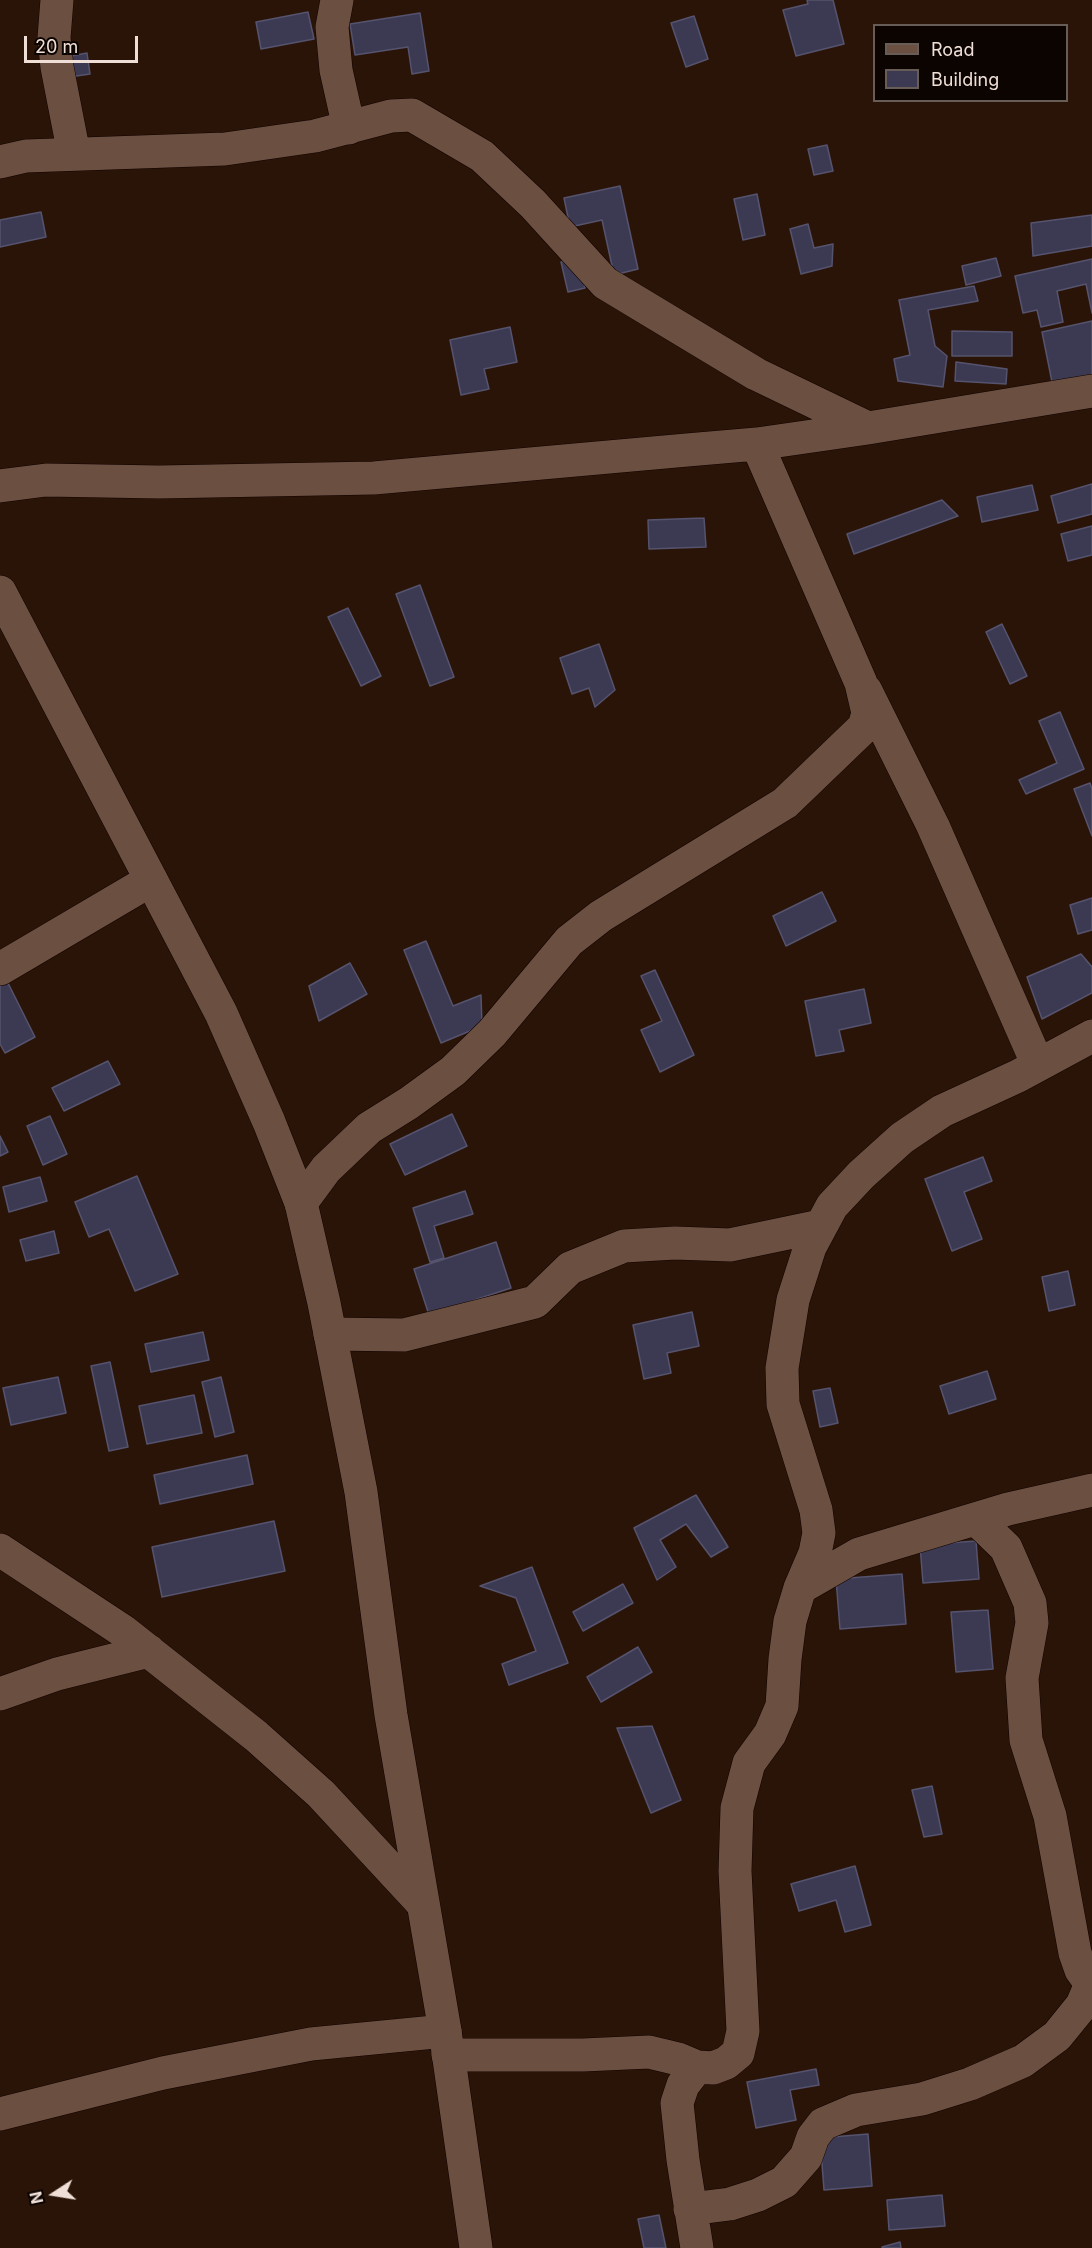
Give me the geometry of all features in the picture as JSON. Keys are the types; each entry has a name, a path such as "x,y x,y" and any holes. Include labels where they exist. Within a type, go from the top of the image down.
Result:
{"street":[{"path":"57,0 54,38 57,67 74,154"},
{"path":"338,0 332,27 336,70 349,128"},
{"path":"0,162 26,156 225,149 315,136 391,116 412,115 428,122 482,156 533,204 605,283 756,374 868,428"},
{"path":"0,486 46,480 159,482 374,477 757,444 1092,391"},
{"path":"757,444 861,683 875,706 933,826 1038,1065"},
{"path":"0,592 221,1013 269,1122 301,1203 361,1492 392,1715 447,2043 476,2248"},
{"path":"301,1203 326,1169 369,1128 453,1071 492,1033 568,941 601,915 785,803 864,727 868,712 861,683"},
{"path":"0,969 151,880"},
{"path":"0,2114 163,2073 300,2047 447,2043 583,2055 649,2052 678,2059 697,2067 713,2068 726,2063 738,2053 743,2031 735,1871 737,1808 748,1764 770,1734 782,1706 790,1621 800,1588 815,1553 819,1533 816,1510 783,1404 782,1368 793,1300 810,1247 832,1206 861,1175 902,1138 942,1111 1092,1036"},
{"path":"330,1334 404,1335 535,1302 570,1268 624,1246 675,1243 730,1245 821,1226"},
{"path":"800,1588 859,1554 976,1519 1092,1490"},
{"path":"690,2209 730,2204 758,2195 784,2182 806,2157 813,2137 823,2124 856,2110 922,2099 970,2084 1023,2061 1057,2036 1082,2005 1091,1984 1081,1970 1075,1953 1050,1816 1026,1740 1022,1678 1032,1623 1030,1603 1006,1548 976,1519"},
{"path":"0,1550 123,1631 256,1736 321,1794 422,1903"},
{"path":"0,1694 57,1674 148,1651"},
{"path":"697,2067 683,2085 677,2103 697,2248"}],"building":[{"path":"807,0 833,0 844,44 796,56 783,10 808,4"},
{"path":"308,12 314,39 261,49 256,22"},
{"path":"420,13 429,71 412,74 408,47 355,55 350,24"},
{"path":"694,16 708,59 686,67 671,23"},
{"path":"87,53 90,74 63,78 60,58"},
{"path":"827,145 833,171 814,175 808,149"},
{"path":"620,186 638,269 614,275 602,220 570,227 564,198"},
{"path":"757,194 765,235 743,240 734,199"},
{"path":"41,212 46,237 0,247 0,220"},
{"path":"1092,215 1092,246 1033,256 1031,223"},
{"path":"808,224 814,248 833,244 832,266 801,274 790,229"},
{"path":"579,258 585,288 568,292 561,262"},
{"path":"996,258 1001,276 966,285 962,266"},
{"path":"1092,259 1092,313 1086,284 1057,291 1063,322 1041,327 1037,310 1023,313 1015,276"},
{"path":"974,286 978,301 928,310 935,346 947,356 943,387 898,381 894,359 910,355 899,300"},
{"path":"1092,321 1092,384 1054,392 1042,332"},
{"path":"510,327 517,362 484,369 489,389 461,395 450,340"},
{"path":"952,331 1012,332 1012,356 952,356"},
{"path":"956,362 1007,369 1006,384 955,381"},
{"path":"1092,484 1092,514 1058,523 1051,496"},
{"path":"1032,485 1038,510 982,522 977,497"},
{"path":"942,500 958,516 854,554 847,534"},
{"path":"704,518 706,547 649,549 648,520"},
{"path":"1092,526 1092,555 1068,561 1061,534"},
{"path":"420,585 454,677 430,686 396,594"},
{"path":"348,608 381,676 361,686 328,617"},
{"path":"1002,624 1027,676 1010,684 986,632"},
{"path":"599,644 615,690 595,707 589,688 572,694 560,658"},
{"path":"1060,712 1084,769 1026,794 1019,780 1057,763 1039,721"},
{"path":"1090,783 1092,789 1092,836 1074,789"},
{"path":"822,892 836,921 786,946 773,916"},
{"path":"1092,898 1092,930 1078,934 1070,905"},
{"path":"426,941 453,1006 481,995 482,1026 441,1043 404,950"},
{"path":"1081,954 1092,967 1092,993 1042,1019 1027,977"},
{"path":"350,963 367,994 319,1021 309,986"},
{"path":"655,970 694,1055 660,1072 641,1030 662,1021 641,976"},
{"path":"7,981 35,1037 5,1053 0,1044 0,984"},
{"path":"864,989 871,1023 839,1030 844,1051 816,1056 805,1001"},
{"path":"108,1061 120,1084 64,1111 52,1088"},
{"path":"452,1114 467,1146 405,1175 390,1144"},
{"path":"50,1116 67,1154 43,1165 27,1126"},
{"path":"0,1136 8,1152 0,1156"},
{"path":"983,1157 992,1181 964,1192 982,1239 952,1251 925,1179"},
{"path":"137,1176 178,1274 135,1291 109,1229 89,1237 75,1202"},
{"path":"40,1177 47,1201 9,1212 3,1187"},
{"path":"465,1191 473,1214 434,1226 444,1258 430,1262 413,1208"},
{"path":"54,1231 59,1253 26,1261 20,1240"},
{"path":"496,1242 511,1288 429,1315 414,1269"},
{"path":"1068,1271 1075,1305 1049,1311 1042,1277"},
{"path":"692,1312 699,1346 667,1353 671,1373 644,1379 633,1325"},
{"path":"203,1332 209,1360 151,1372 145,1344"},
{"path":"110,1362 128,1447 109,1451 91,1366"},
{"path":"987,1371 996,1399 949,1414 940,1386"},
{"path":"58,1377 66,1413 11,1425 3,1388"},
{"path":"221,1377 234,1432 215,1437 202,1382"},
{"path":"830,1388 838,1423 820,1427 813,1391"},
{"path":"194,1395 202,1433 147,1444 139,1406"},
{"path":"247,1455 253,1484 160,1504 154,1475"},
{"path":"696,1495 728,1547 711,1557 686,1524 660,1540 676,1567 657,1580 634,1528"},
{"path":"274,1521 285,1571 162,1597 152,1547"},
{"path":"976,1541 979,1579 923,1583 920,1545"},
{"path":"532,1567 568,1663 509,1685 502,1664 536,1651 516,1598 480,1586"},
{"path":"902,1574 906,1624 840,1629 836,1579"},
{"path":"623,1584 633,1603 583,1631 573,1612"},
{"path":"988,1610 993,1669 956,1672 951,1612"},
{"path":"638,1647 652,1672 601,1702 587,1677"},
{"path":"652,1726 681,1800 651,1813 617,1728"},
{"path":"932,1786 942,1834 924,1837 912,1790"},
{"path":"855,1866 871,1925 845,1932 836,1900 799,1911 791,1884"},
{"path":"816,2069 819,2085 790,2090 796,2120 756,2128 747,2082"},
{"path":"868,2134 872,2186 824,2190 820,2138"},
{"path":"942,2195 945,2226 889,2230 887,2200"},
{"path":"659,2215 666,2248 644,2248 638,2219"},
{"path":"900,2242 901,2248 882,2248 882,2247"}]}
